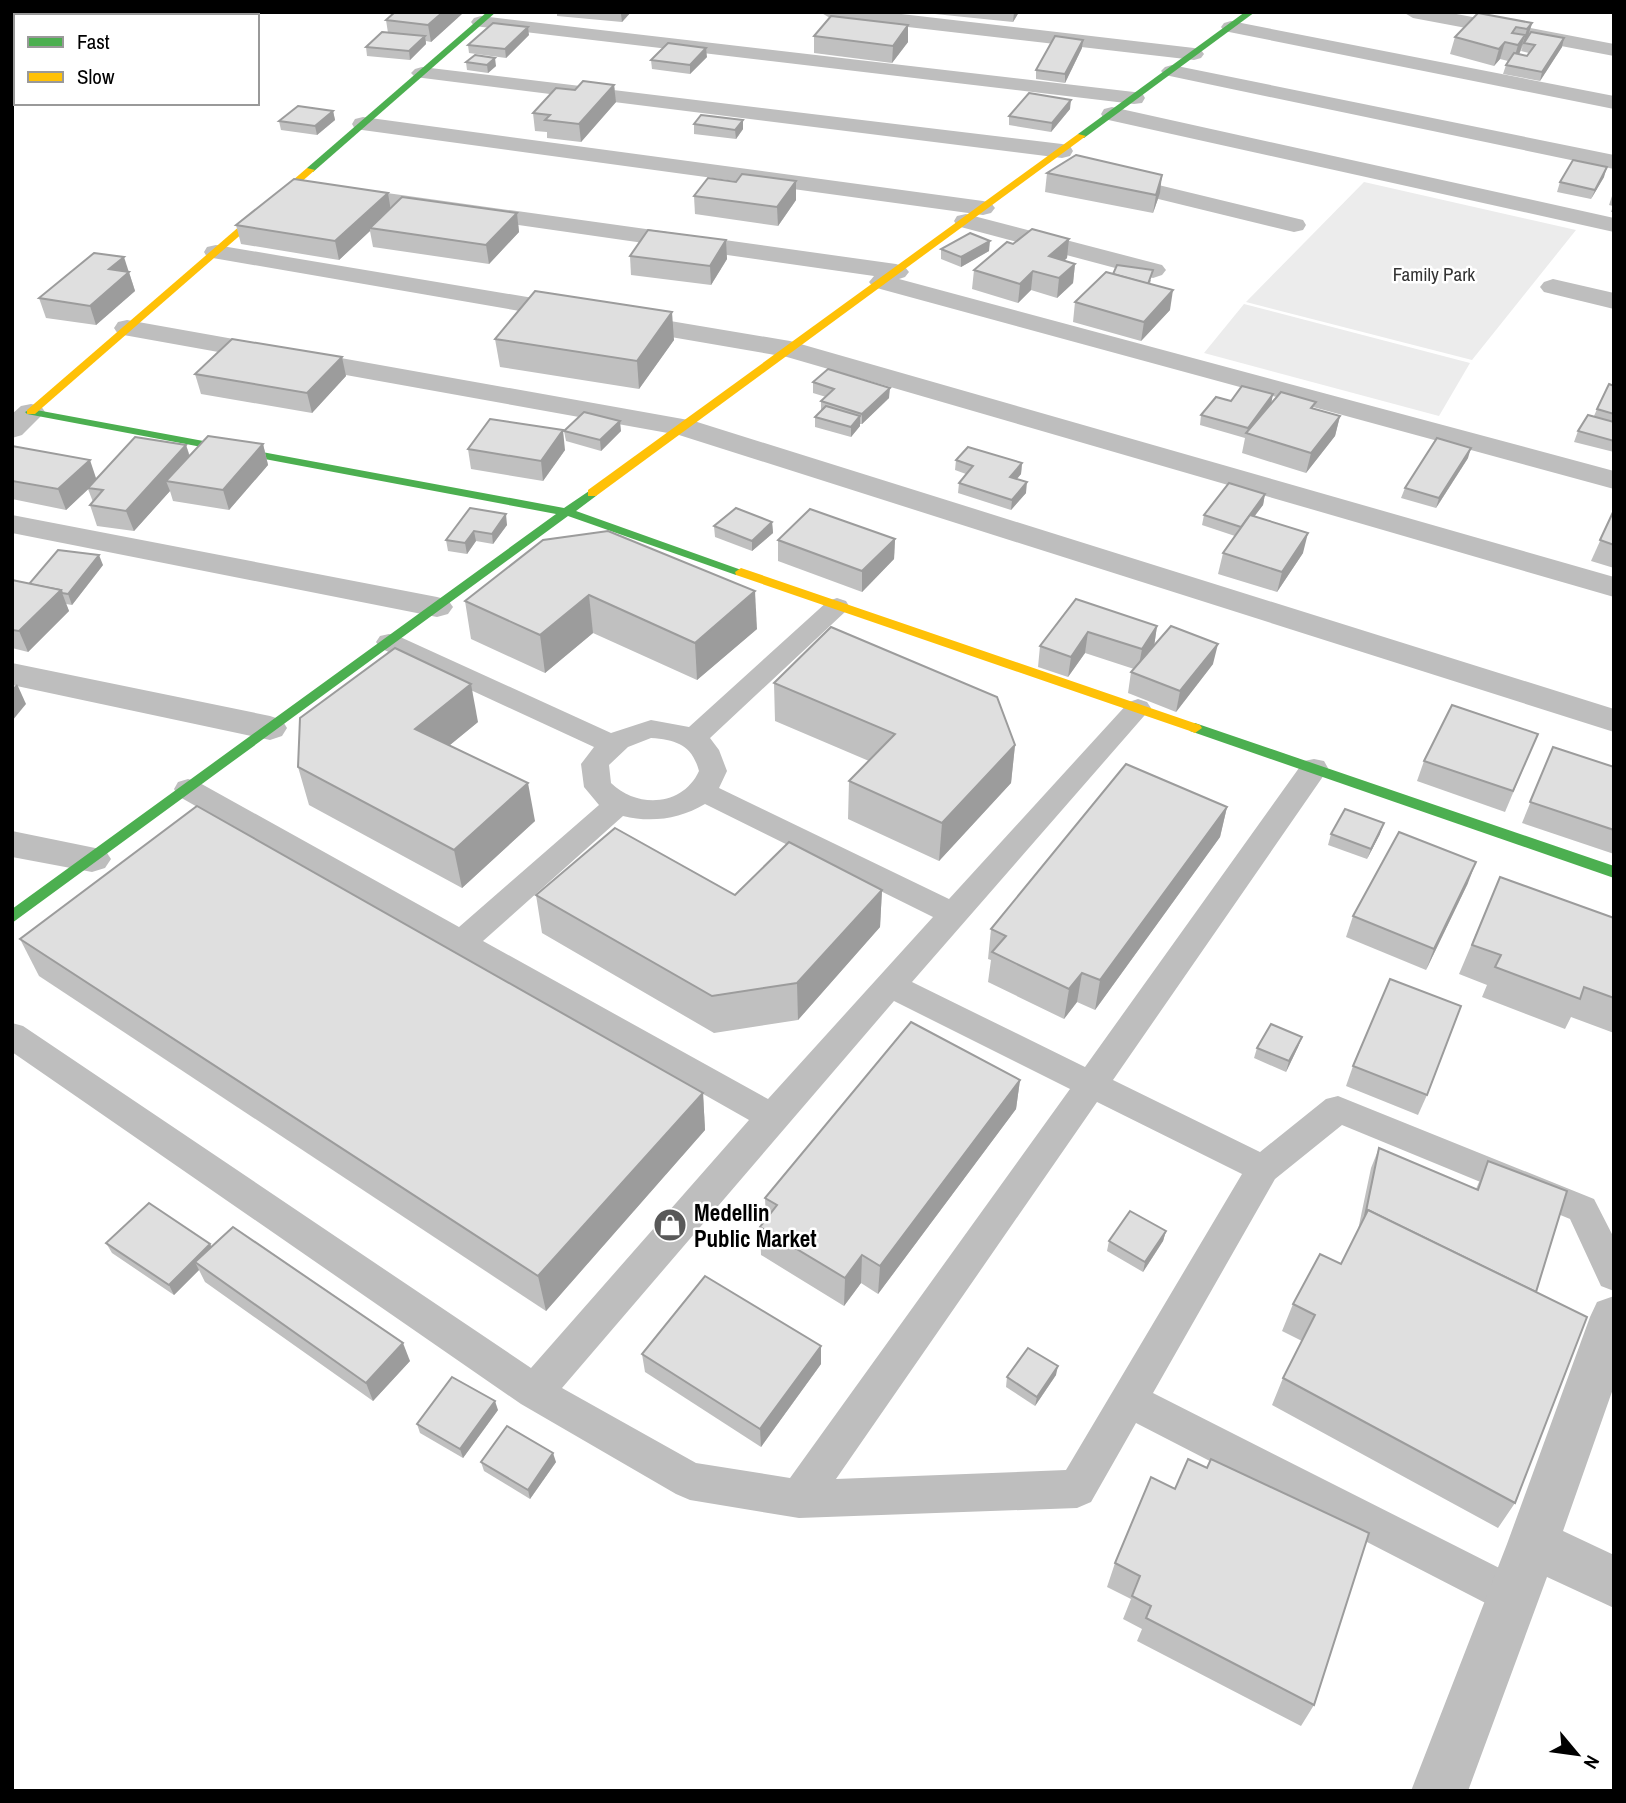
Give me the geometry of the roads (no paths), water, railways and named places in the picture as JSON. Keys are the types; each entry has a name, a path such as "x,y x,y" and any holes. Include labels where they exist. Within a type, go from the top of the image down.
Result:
{"street":[{"path":"830,12 1194,54"},
{"path":"12,917 974,215 1057,162 1112,114 1251,12"},
{"path":"1413,12 1614,50"},
{"path":"22,420 486,17 1133,98"},
{"path":"1231,27 1614,103"},
{"path":"1172,71 1614,162"},
{"path":"422,73 1057,162"},
{"path":"1112,114 1614,225"},
{"path":"363,124 974,215 1153,270"},
{"path":"1091,176 1294,225"},
{"path":"292,186 889,277 1614,481"},
{"path":"216,251 790,349 1614,587"},
{"path":"1553,287 1614,301"},
{"path":"127,328 684,426 1614,722"},
{"path":"22,420 567,512 1614,872"},
{"path":"12,524 437,607"},
{"path":"12,674 271,729"},
{"path":"12,844 92,859"},
{"path":"1439,1791 1533,1545 1614,1317"},
{"path":"1533,1545 1614,1582"}],"lane":[{"path":"693,738 837,606"},
{"path":"389,642 611,744"},
{"path":"534,1392 772,1117 1138,708"},
{"path":"651,729 674,730 693,738 709,753 713,771 702,791 686,802 664,809 640,810 618,804 597,787 595,764 611,744 629,734 651,729"},
{"path":"799,1499 1314,768"},
{"path":"188,789 772,1117"},
{"path":"702,791 953,914"},
{"path":"462,942 618,804"},
{"path":"890,985 1263,1168"},
{"path":"12,1035 534,1392 690,1482 799,1499 1077,1489 1263,1168 1338,1109 1582,1209 1614,1275"},
{"path":"1128,1400 1513,1596"}],"place":[{"name":"Medellin Public Market","path":"670,1225"}],"park label":[{"name":"Family Park","path":"1434,274"}]}
